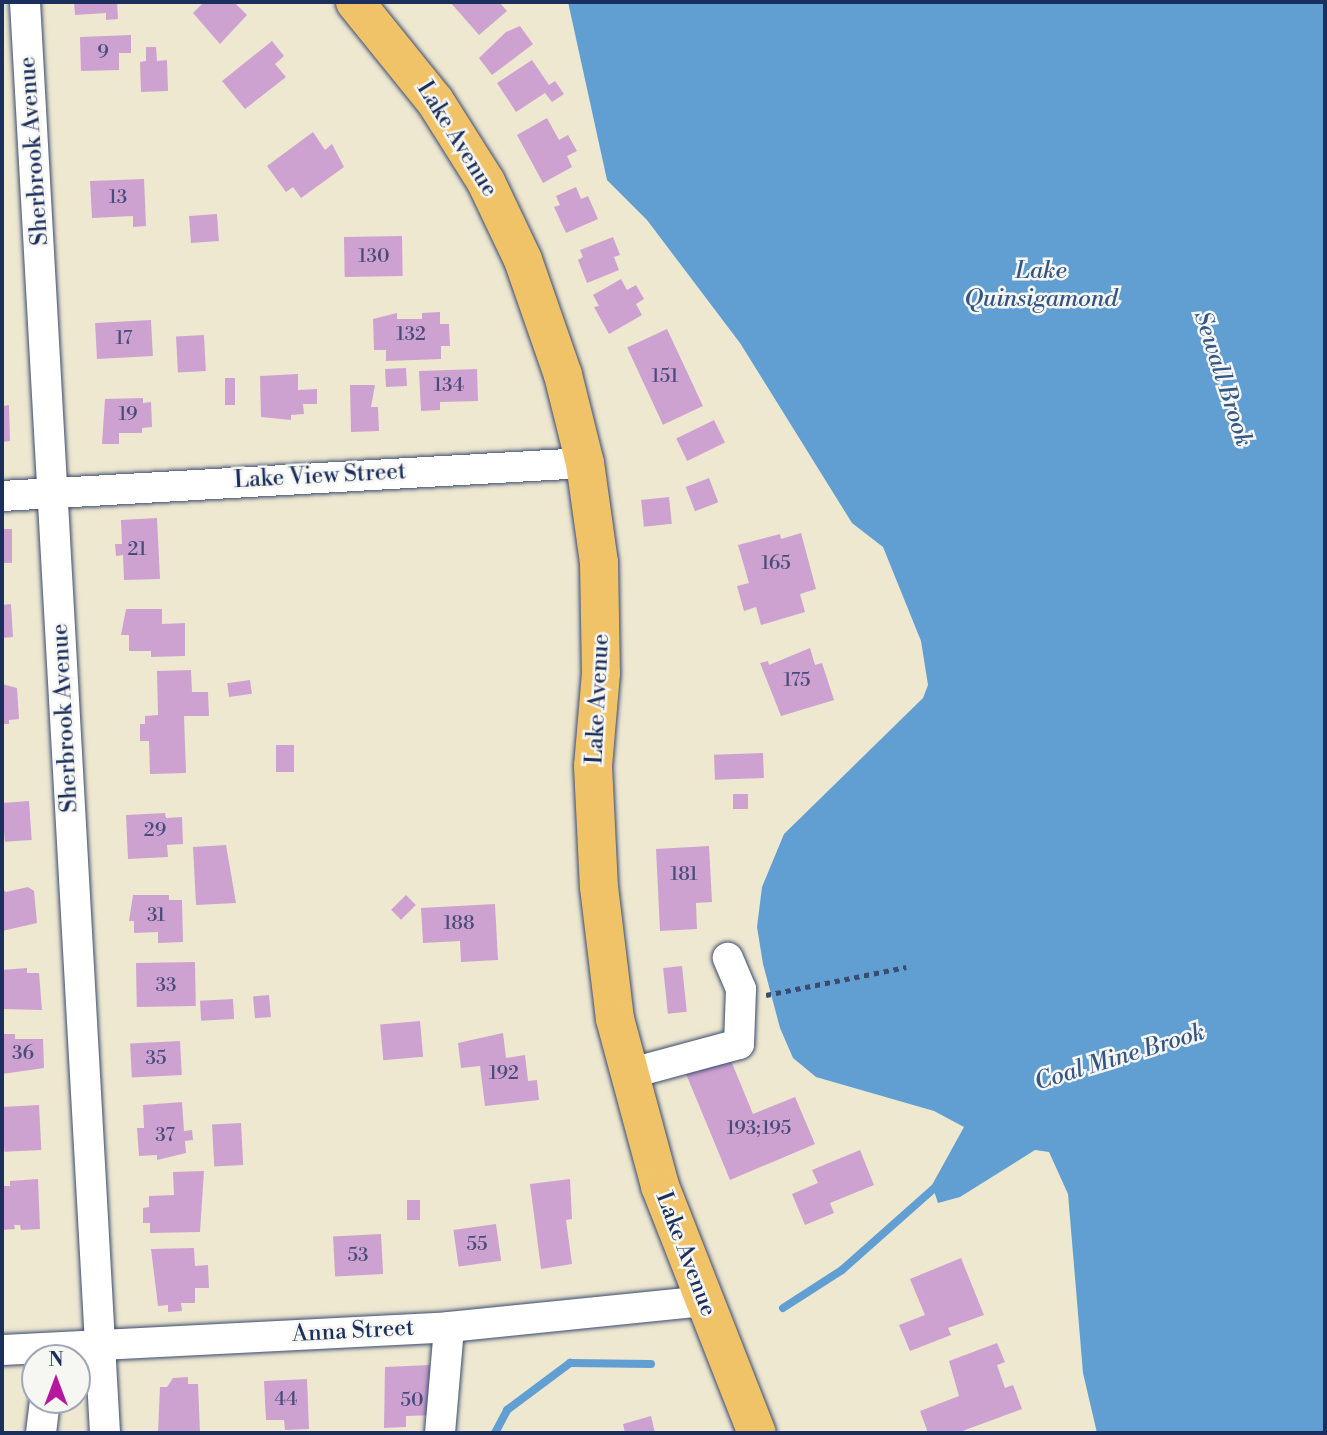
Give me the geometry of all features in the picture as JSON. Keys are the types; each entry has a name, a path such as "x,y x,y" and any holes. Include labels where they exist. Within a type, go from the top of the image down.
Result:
{"main road":[{"name":"Lake Avenue","path":"355,2 435,101 508,224 563,375 585,463 602,615 593,766 599,887 608,976 628,1074 660,1186 757,1433"}],"street":[{"name":"Sherbrook Avenue","path":"25,2 55,493 84,1095 103,1344 106,1433"},
{"name":"Lake View Street","path":"2,496 585,463"},
{"path":"628,1074 739,1044 741,989 728,958"},
{"name":"Anna Street","path":"91,1346 449,1326 704,1301"},
{"path":"440,1433 449,1326"},
{"name":"Anna Street","path":"2,1350 21,1351"},
{"path":"41,1433 43,1414"}],"path":[{"path":"762,996 906,967"}],"water":[{"name":"Lake Quinsigamond","path":"568,2 1325,2 1325,1433 1097,1433 1083,1373 1068,1194 1049,1152 1035,1150 960,1197 938,1203 932,1185 964,1127 934,1111 816,1077 793,1058 780,1028 763,964 757,927 762,887 784,834 923,698 928,685 921,641 883,547 852,523 740,343 647,220 607,180"}],"building":[{"path":"74,2 117,2 118,19 106,20 106,13 75,15"},
{"path":"204,2 234,2 247,15 220,44 193,13"},
{"path":"450,2 499,2 507,11 479,35"},
{"path":"520,26 533,44 492,75 479,58 506,32"},
{"path":"131,35 131,53 119,53 119,70 81,71 80,37"},
{"path":"272,41 284,56 275,64 286,77 245,109 222,81"},
{"path":"146,47 156,47 157,61 167,60 168,91 141,92 140,62 146,61"},
{"path":"532,60 549,85 555,81 564,94 552,102 545,93 516,112 497,83"},
{"path":"547,118 559,140 568,135 577,151 567,156 572,167 543,183 517,135"},
{"path":"313,132 325,150 332,144 344,167 301,198 293,187 286,192 267,166"},
{"path":"144,179 146,226 133,227 133,216 92,218 90,181"},
{"path":"576,187 581,199 588,196 598,219 566,233 554,207 560,205 556,196"},
{"path":"217,214 219,241 191,243 189,216"},
{"path":"402,236 403,276 345,277 344,237"},
{"path":"613,237 620,255 614,257 619,270 587,283 578,260 583,257 580,250"},
{"path":"621,279 627,290 636,285 644,299 636,304 642,315 609,334 594,307 599,306 593,295"},
{"path":"440,312 440,324 449,324 450,346 441,346 441,359 386,361 386,350 374,350 373,319 397,313 397,319 422,319 422,313"},
{"path":"151,320 153,356 97,359 95,323"},
{"path":"667,329 703,406 663,425 627,348"},
{"path":"204,335 206,371 178,372 176,336"},
{"path":"406,368 407,386 386,387 385,369"},
{"path":"477,369 478,401 440,402 440,410 421,411 419,371"},
{"path":"298,374 298,390 317,389 317,404 303,404 304,414 291,415 291,420 261,417 260,376"},
{"path":"225,378 235,378 235,405 225,405"},
{"path":"350,385 375,385 371,407 378,407 379,431 351,432"},
{"path":"143,398 143,403 151,402 152,427 142,428 142,433 119,433 119,444 102,444 105,399"},
{"path":"9,405 10,441 2,442 2,406"},
{"path":"714,420 725,442 687,461 676,438"},
{"path":"709,478 718,502 695,511 686,487"},
{"path":"669,497 672,524 644,527 641,500"},
{"path":"157,518 160,579 124,580 123,555 116,556 115,544 122,544 121,520"},
{"path":"2,529 12,529 12,563 2,563"},
{"path":"801,533 816,589 800,594 805,612 761,625 756,607 744,611 737,586 749,583 738,545 780,534 781,539"},
{"path":"11,604 13,637 2,638 2,605"},
{"path":"126,609 162,609 162,624 185,623 185,656 151,657 151,651 129,651 129,635 121,635"},
{"path":"810,648 815,665 822,663 834,700 781,716 760,663 768,661 769,665"},
{"path":"191,670 192,692 208,692 209,716 184,716 186,773 150,774 149,741 140,741 140,724 145,724 145,716 158,715 157,671"},
{"path":"250,680 252,694 229,697 227,683"},
{"path":"2,684 17,688 19,719 9,720 9,724 2,724"},
{"path":"276,745 294,745 294,772 276,772"},
{"path":"763,753 764,778 715,780 714,755"},
{"path":"733,794 748,794 748,809 733,809"},
{"path":"29,801 32,840 5,842 2,803"},
{"path":"165,813 166,818 182,817 183,844 167,845 168,857 128,859 126,815"},
{"path":"226,845 236,903 196,905 193,847"},
{"path":"709,846 712,902 696,903 697,929 660,931 656,849"},
{"path":"28,887 34,891 37,923 2,931 2,889 6,892"},
{"path":"133,895 169,895 169,900 182,900 183,942 158,943 158,932 134,933 134,921 129,921"},
{"path":"406,895 416,905 401,920 391,910"},
{"path":"495,904 498,960 461,962 460,941 423,943 421,908"},
{"path":"195,962 196,1006 137,1007 136,963"},
{"path":"682,966 687,1012 668,1014 663,968"},
{"path":"27,968 27,973 39,973 42,1010 2,1009 2,970"},
{"path":"269,995 271,1017 255,1018 253,996"},
{"path":"233,999 234,1019 201,1021 200,1001"},
{"path":"420,1021 423,1057 383,1060 380,1024"},
{"path":"503,1033 506,1058 525,1055 528,1081 537,1080 539,1100 485,1106 480,1066 461,1068 458,1043"},
{"path":"2,1034 15,1034 15,1039 43,1039 44,1068 2,1074"},
{"path":"180,1041 182,1075 132,1078 130,1044"},
{"path":"729,1056 753,1114 795,1097 815,1144 730,1180 686,1074"},
{"path":"182,1102 184,1131 192,1130 193,1140 185,1141 186,1153 157,1160 157,1155 139,1156 137,1128 144,1128 143,1105"},
{"path":"39,1105 41,1150 4,1152 2,1107"},
{"path":"241,1123 243,1165 214,1166 212,1125"},
{"path":"860,1150 874,1185 830,1203 834,1213 805,1225 792,1194 818,1183 812,1170"},
{"path":"204,1171 200,1232 150,1233 150,1223 143,1223 143,1208 149,1207 149,1196 174,1195 173,1172"},
{"path":"38,1179 40,1229 21,1230 20,1225 14,1225 15,1229 2,1230 2,1186 10,1186 10,1181"},
{"path":"570,1179 572,1219 566,1220 572,1264 541,1269 530,1184"},
{"path":"407,1200 420,1200 420,1220 407,1220"},
{"path":"496,1224 501,1261 459,1267 453,1230"},
{"path":"381,1234 383,1274 335,1276 333,1237"},
{"path":"194,1248 195,1266 208,1265 209,1288 195,1288 195,1303 181,1303 182,1311 168,1312 168,1305 158,1306 151,1249"},
{"path":"961,1258 984,1315 948,1328 951,1335 910,1351 899,1325 925,1315 910,1279"},
{"path":"997,1343 1005,1362 997,1365 1005,1388 1013,1385 1022,1409 957,1433 928,1433 920,1411 959,1396 949,1361"},
{"path":"430,1365 437,1415 406,1416 406,1427 384,1428 385,1367"},
{"path":"188,1377 188,1384 198,1384 200,1433 158,1433 160,1387 167,1387 173,1378"},
{"path":"307,1379 309,1429 285,1430 284,1420 266,1420 264,1381"},
{"path":"651,1416 655,1433 625,1433 623,1424"}],"waterway":[{"name":"Coal Mine Brook","path":"783,1308 842,1270 939,1184"},
{"name":"Coal Mine Brook","path":"495,1433 507,1410 570,1363 651,1364"}],"water label":[{"name":"Sewall Brook","path":"1222,379"}]}
